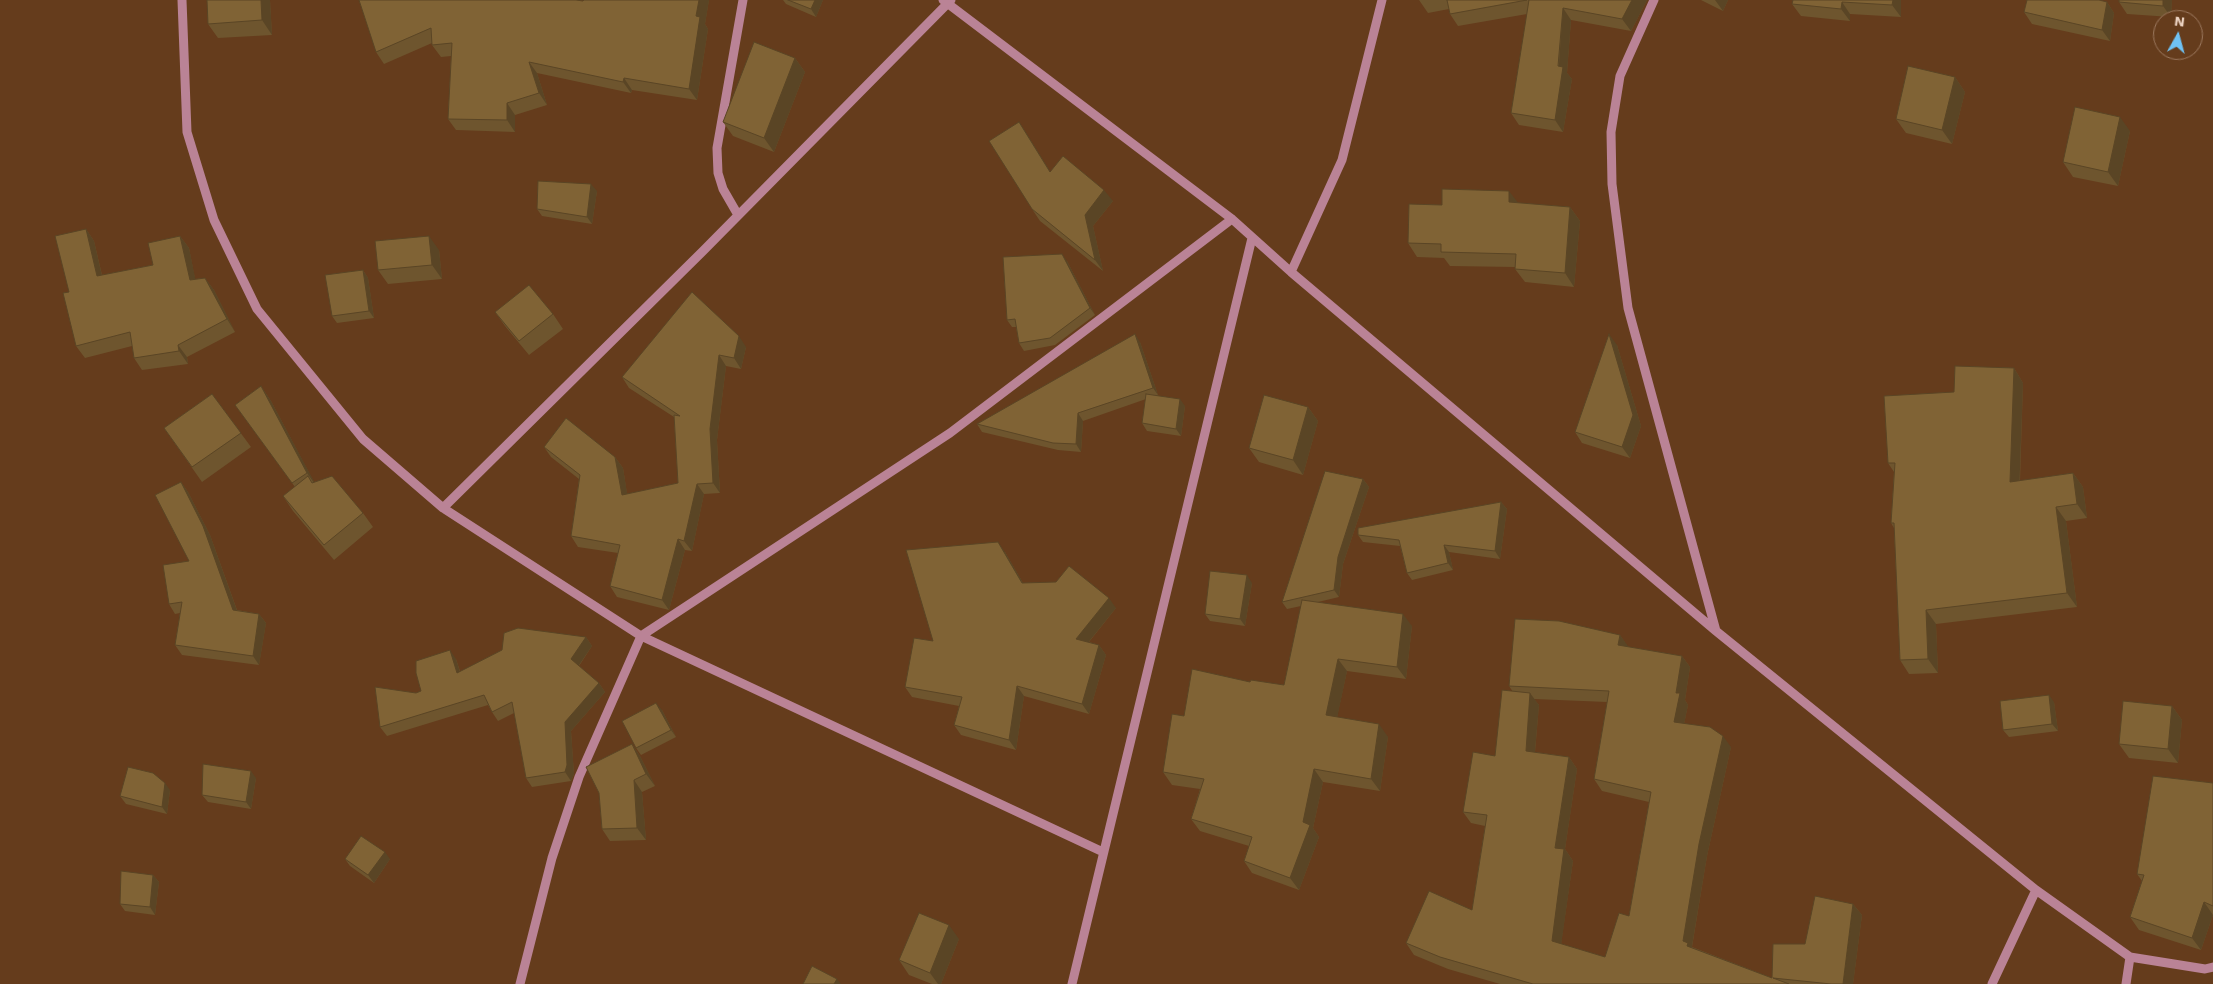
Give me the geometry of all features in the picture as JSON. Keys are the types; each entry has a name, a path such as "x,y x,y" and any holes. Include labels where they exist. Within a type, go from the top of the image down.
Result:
{"street":[{"path":"182,0 187,132 214,220 256,309 363,439 444,508 642,636 1104,852"},
{"path":"738,215 722,189 718,173 717,148 743,0"},
{"path":"1291,272 1342,160 1382,0"},
{"path":"1654,0 1620,76 1612,132 1612,184 1628,308 1716,631"},
{"path":"444,508 738,215 947,1 1232,219 1291,272 1716,631 2036,890 2130,957 2206,969 2213,967"},
{"path":"520,984 552,858 579,777 642,636 950,433 1232,219"},
{"path":"1072,984 1252,238"},
{"path":"1992,984 2036,890"},
{"path":"2126,984 2130,957"}],"building":[{"path":"207,0 261,0 262,20 208,24"},
{"path":"359,0 699,0 696,16 700,17 689,89 624,78 623,82 529,62 539,93 507,103 507,120 448,119 452,43 432,45 431,28 376,52"},
{"path":"788,0 815,0 811,9"},
{"path":"1447,0 1527,0 1450,14"},
{"path":"1529,0 1632,0 1622,19 1563,8 1558,66 1563,67 1555,120 1511,113"},
{"path":"1793,0 1893,0 1892,5 1842,2 1841,9 1792,4"},
{"path":"2027,0 2099,0 2107,2 2102,30 2024,12"},
{"path":"2119,0 2163,0 2163,6 2119,2"},
{"path":"754,42 795,58 764,138 723,122"},
{"path":"1908,66 1955,77 1942,130 1896,119"},
{"path":"2075,107 2120,117 2108,172 2063,162"},
{"path":"1019,122 1050,172 1063,156 1104,190 1085,215 1095,260 1032,209 989,141"},
{"path":"538,181 591,184 587,217 537,209"},
{"path":"1442,189 1509,191 1509,202 1570,207 1565,273 1515,269 1516,254 1441,252 1441,244 1408,243 1409,204 1442,205"},
{"path":"86,229 97,276 153,265 148,243 180,236 190,280 205,278 227,319 178,345 179,351 134,358 130,332 76,346 63,293 69,292 55,236"},
{"path":"429,236 432,265 378,270 375,241"},
{"path":"1062,254 1090,308 1050,338 1019,343 1015,319 1007,320 1003,257"},
{"path":"363,270 369,311 332,316 325,275"},
{"path":"529,285 553,314 519,341 495,312"},
{"path":"692,292 739,336 734,358 719,355 710,429 713,483 697,484 684,541 678,539 662,600 610,586 620,545 571,536 580,475 544,447 566,418 615,457 622,495 678,483 674,415 680,416 622,377"},
{"path":"1135,334 1153,388 1078,413 1076,444 1053,443 977,424"},
{"path":"1609,334 1633,415 1622,447 1575,432"},
{"path":"1955,366 2014,368 2010,482 2073,473 2077,504 2056,507 2067,593 1926,610 1928,659 1900,660 1894,523 1891,523 1895,463 1888,463 1884,396 1954,392"},
{"path":"261,386 307,473 292,483 235,405"},
{"path":"212,394 241,433 192,467 164,428"},
{"path":"1146,394 1180,399 1176,429 1142,423"},
{"path":"1264,395 1308,407 1293,460 1249,448"},
{"path":"1325,471 1363,479 1338,557 1334,590 1282,602"},
{"path":"308,476 312,483 332,476 363,513 324,545 283,496"},
{"path":"181,482 203,526 233,610 259,614 253,656 175,645 182,602 169,604 163,565 189,561 155,495"},
{"path":"1501,502 1495,551 1444,545 1448,563 1407,573 1399,540 1358,535 1358,528"},
{"path":"998,542 1022,583 1056,582 1069,566 1109,598 1076,639 1099,645 1082,704 1017,686 1009,740 954,725 962,697 905,687 914,638 933,641 906,550"},
{"path":"1210,571 1247,575 1240,619 1205,614"},
{"path":"1302,600 1403,614 1397,667 1338,659 1326,715 1379,724 1371,779 1314,769 1303,822 1310,825 1290,878 1244,861 1252,837 1191,819 1204,779 1163,772 1172,714 1184,716 1192,669 1250,682 1251,680 1284,685"},
{"path":"1515,619 1559,621 1620,635 1618,645 1682,656 1676,693 1680,693 1674,722 1710,727 1723,736 1699,844 1683,941 1688,943 1687,946 1772,978 1773,944 1805,944 1815,896 1853,904 1843,984 1773,978 1789,984 1533,984 1440,957 1406,943 1429,891 1472,910 1487,815 1463,812 1473,752 1495,756 1502,690 1530,693 1526,751 1569,757 1555,848 1564,849 1552,941 1605,957 1619,913 1629,916 1651,792 1594,779 1609,691 1509,686"},
{"path":"518,628 586,637 571,659 599,683 565,722 567,765 565,772 526,778 512,702 492,712 484,695 380,727 375,687 416,693 421,691 416,673 416,661 450,650 457,673 502,650 504,633"},
{"path":"2049,695 2052,724 2003,730 2000,701"},
{"path":"2123,701 2172,706 2168,749 2119,744"},
{"path":"656,703 671,730 636,748 622,721"},
{"path":"632,744 646,774 634,780 637,828 602,829 599,793 586,767"},
{"path":"203,764 251,771 246,802 202,795"},
{"path":"128,767 153,773 165,783 162,807 120,796"},
{"path":"2153,776 2213,783 2213,906 2204,902 2192,938 2130,917 2144,875 2137,874"},
{"path":"361,836 385,852 368,875 345,859"},
{"path":"121,871 153,875 150,907 120,904"},
{"path":"919,913 949,925 930,973 899,960"},
{"path":"812,966 837,979 834,984 803,984"}]}
